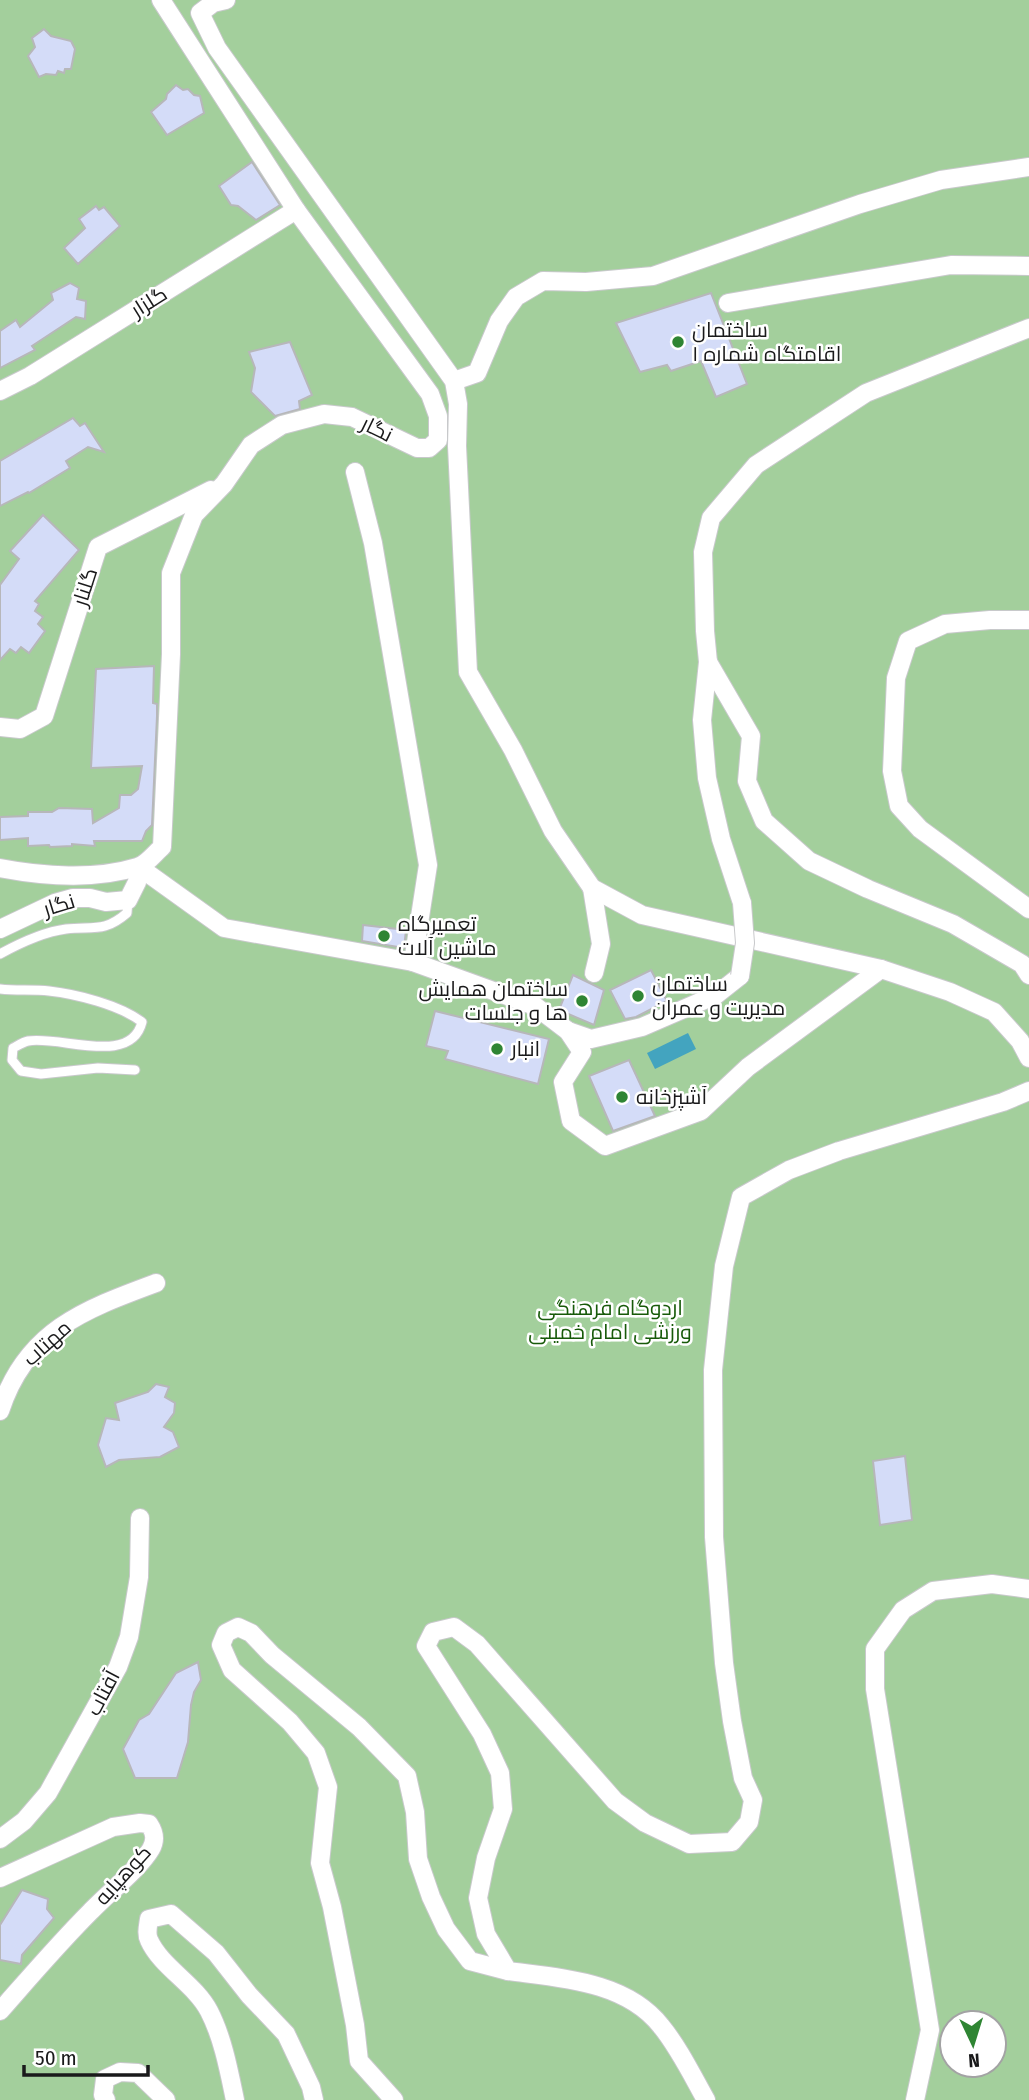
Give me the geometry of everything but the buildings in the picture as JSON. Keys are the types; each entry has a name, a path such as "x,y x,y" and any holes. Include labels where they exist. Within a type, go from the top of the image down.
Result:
{"street":[{"path":"161,0 296,210 430,394 438,416 438,440"},
{"path":"226,0 213,3 200,13 217,48 454,381 458,404 457,440 468,672 513,750 553,831 592,888 601,944 594,973"},
{"path":"454,381 477,373 499,321 516,298 544,281 586,282 653,276 847,208 942,180 1029,167"},
{"name":"گلزار","path":"0,391 30,376 296,210"},
{"path":"728,303 951,265 1029,266"},
{"path":"139,867 224,928 414,962 535,1006 568,1031 591,1039 642,1027 716,995 740,976 745,943 742,903 721,839 707,778 702,720 708,662 703,552 712,518 756,465 866,393 1029,328"},
{"name":"نگار","path":"0,868 32,874 69,876 139,867 162,847 171,654 171,573 194,515 224,484 251,445 282,425 324,414 352,417 416,449 429,448 438,440 457,440"},
{"path":"355,472 373,542 428,865 414,962"},
{"name":"گلنار","path":"0,727 20,729 44,716 98,547 224,484"},
{"path":"1029,620 945,624 908,641 896,678 892,771 899,806 920,829 1029,909"},
{"path":"708,662 751,736 747,781 764,821 809,861 953,924 1021,964 1029,975"},
{"name":"نگار","path":"0,929 55,903 74,898 106,902 128,900 137,882 139,867"},
{"path":"592,888 642,915 881,969 950,992 993,1012 1020,1041 1029,1058"},
{"path":"568,1031 582,1052 563,1082 571,1121 605,1146 701,1111 748,1067 881,969"},
{"path":"508,1971 486,1934 478,1898 486,1858 503,1809 500,1773 482,1734 426,1646 433,1632 454,1627 477,1644 615,1801 646,1823 689,1844 732,1842 749,1822 753,1800 743,1778 724,1663 714,1537 713,1370 724,1266 741,1197 789,1170 839,1151 1003,1102 1029,1091"},
{"name":"مهتاب","path":"0,1411 20,1365 58,1328 99,1305 156,1283"},
{"name":"آفتاب","path":"0,1839 24,1821 48,1793 118,1667 129,1637 139,1577 140,1518"},
{"path":"915,2100 930,2031 875,1689 875,1649 903,1610 933,1591 992,1584 1029,1589"},
{"path":"394,2100 359,2061 355,2025 332,1907 320,1863 328,1787 316,1753 290,1722 232,1670 221,1645 226,1633 237,1627 251,1633 272,1656 359,1727 407,1776 415,1812 418,1859 446,1929 470,1961 508,1971 566,1978 610,1991 642,2006 661,2025 706,2100"},
{"name":"کوهپایه","path":"0,1878 113,1827 139,1823 149,1824 153,1830 155,1837 152,1848 142,1861 85,1916 0,2011"},
{"path":"235,2100 229,2066 209,2011 189,1984 152,1946 148,1938 149,1919 171,1914 216,1952 249,1994 286,2034 311,2087 314,2100"},
{"path":"106,2100 103,2095 104,2079 120,2072 138,2073 166,2100"}],"lane":[{"path":"0,954 38,936 115,924 127,913 128,900"},
{"path":"0,989 74,995 131,1013 142,1022 139,1033 126,1045 28,1041 13,1048 12,1060 21,1071 41,1074 98,1068 135,1070"}],"green space":[{"name":"اردوگاه فرهنگی ورزشی امام خمینی","path":"0,0 1029,0 1029,2100 0,2100"}],"water":[{"path":"688,1033 696,1049 655,1069 647,1053"}],"place":[{"name":"ساختمان اقامتگاه شماره ۱","path":"678,342"},
{"name":"تعمیرگاه ماشین آلات","path":"384,936"},
{"name":"ساختمان مدیریت و عمران","path":"638,996"},
{"name":"ساختمان همایش ها و جلسات","path":"582,1001"},
{"name":"انبار","path":"497,1049"},
{"name":"آشپزخانه","path":"622,1097"}]}
